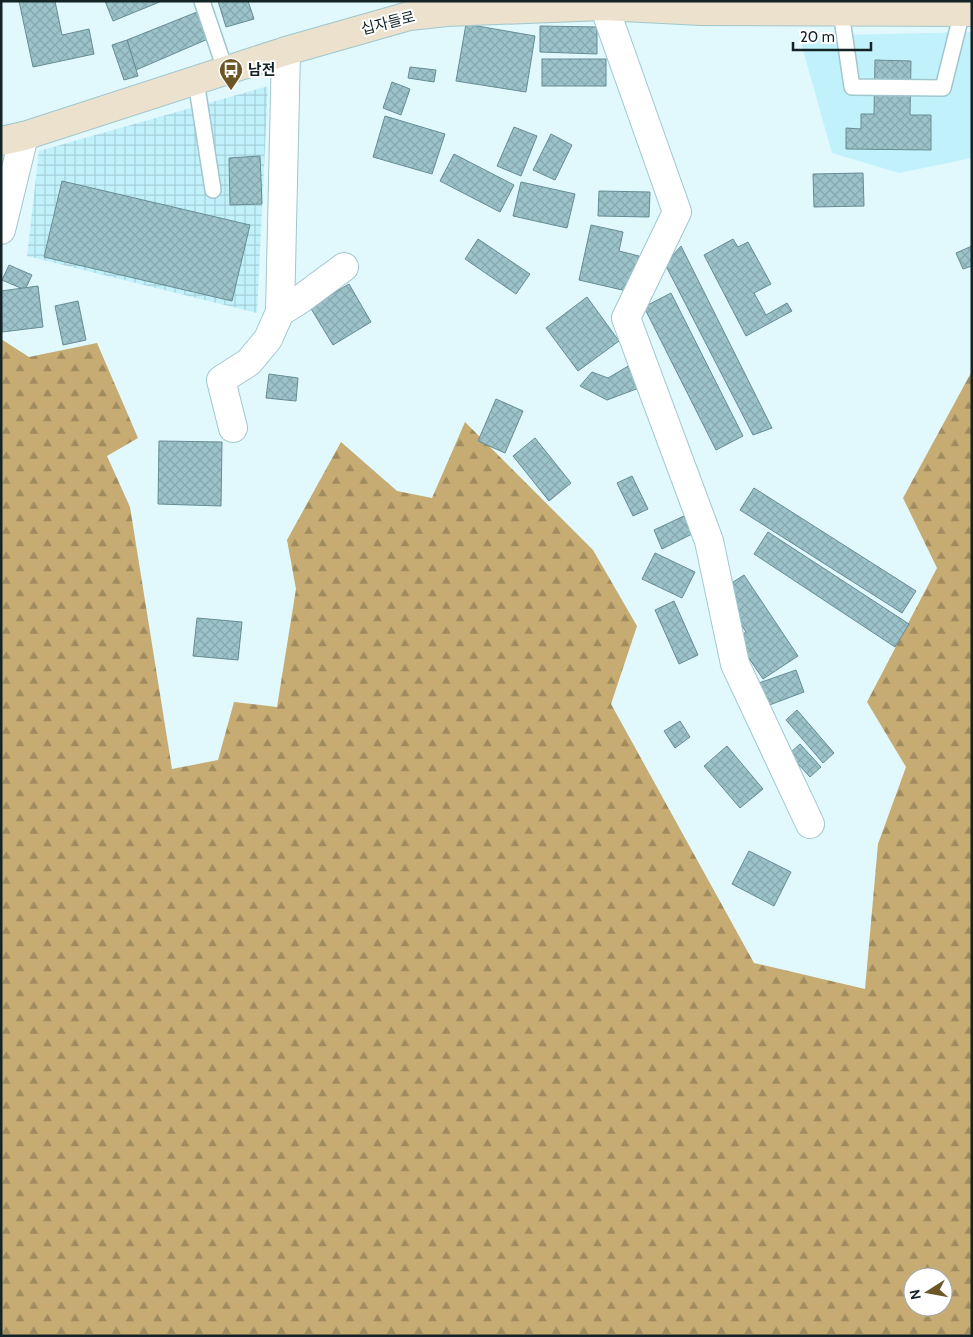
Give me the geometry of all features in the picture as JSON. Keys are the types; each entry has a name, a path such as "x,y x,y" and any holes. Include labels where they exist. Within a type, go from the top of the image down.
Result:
{"main road":[{"name":"십자들로","path":"13,138 226,72 286,51 446,7 604,6 701,11 967,12"}],"street":[{"path":"604,6 677,212 626,318 709,541 735,664 810,824"},
{"path":"232,428 221,380 249,362 268,339 280,312 286,51"},
{"path":"1,230 13,138"},
{"path":"280,312 344,267"}],"lane":[{"path":"202,1 226,72"},
{"path":"841,12 852,87 943,88 967,12"},
{"path":"196,81 213,190"}],"shaded area":[{"path":"972,32 972,158 899,173 832,153 799,36"},
{"path":"268,86 257,313 27,256 39,151"}],"green space":[{"path":"1,339 29,357 97,343 138,438 107,456 130,507 172,769 218,760 234,702 277,707 296,589 287,540 341,442 397,491 432,498 465,422 593,550 637,626 611,704 754,963 865,989 878,844 906,767 867,702 937,568 903,498 972,371 972,1336 1,1336"}],"building":[{"path":"19,1 55,1 62,35 89,29 94,54 33,67"},
{"path":"105,1 162,1 113,21"},
{"path":"218,1 248,1 254,19 226,27"},
{"path":"197,12 208,39 136,70 127,40"},
{"path":"466,24 535,36 526,92 456,81"},
{"path":"540,26 597,27 597,54 540,52"},
{"path":"127,40 138,76 124,80 112,45"},
{"path":"542,59 606,59 606,86 542,86"},
{"path":"875,60 911,61 910,115 931,115 931,150 846,149 846,128 861,129 861,114 874,114"},
{"path":"410,67 436,70 434,82 408,78"},
{"path":"392,82 410,89 401,115 383,108"},
{"path":"385,116 445,134 432,174 373,157"},
{"path":"514,127 537,136 521,176 497,166"},
{"path":"551,134 572,145 555,180 533,170"},
{"path":"454,154 514,185 500,212 440,181"},
{"path":"260,156 262,204 230,205 229,158"},
{"path":"863,173 864,206 814,207 813,174"},
{"path":"62,181 250,225 232,301 44,257"},
{"path":"521,182 575,194 567,228 513,216"},
{"path":"599,191 650,192 649,217 598,216"},
{"path":"591,225 623,232 619,251 639,256 631,292 579,280"},
{"path":"478,239 530,274 516,294 465,259"},
{"path":"733,239 738,247 748,242 771,284 754,293 766,315 787,303 792,311 746,336 704,255"},
{"path":"681,246 772,428 753,435 665,264"},
{"path":"972,246 972,266 963,269 956,253"},
{"path":"9,265 32,275 25,290 2,280"},
{"path":"349,284 371,322 333,345 310,307"},
{"path":"38,286 43,327 2,332 1,291"},
{"path":"671,293 743,436 716,450 644,307"},
{"path":"587,297 619,341 578,371 546,328"},
{"path":"78,301 86,340 63,345 55,306"},
{"path":"630,365 639,388 607,400 580,386 592,372 608,378"},
{"path":"269,374 298,378 296,401 266,398"},
{"path":"496,399 523,411 505,453 478,441"},
{"path":"535,438 571,483 549,501 513,456"},
{"path":"159,441 222,442 221,506 158,504"},
{"path":"632,476 648,509 633,516 617,483"},
{"path":"754,488 916,591 902,613 740,510"},
{"path":"684,516 692,534 662,549 654,530"},
{"path":"768,532 909,624 895,647 754,554"},
{"path":"655,553 695,572 682,598 642,579"},
{"path":"744,575 798,656 763,679 736,639 746,632 732,611 730,584"},
{"path":"674,601 698,655 679,664 655,610"},
{"path":"197,618 242,622 238,660 193,656"},
{"path":"796,670 804,692 764,707 756,684"},
{"path":"797,710 834,753 823,763 786,720"},
{"path":"680,721 690,737 675,748 664,731"},
{"path":"800,744 821,767 810,777 789,754"},
{"path":"727,746 763,789 740,808 704,766"},
{"path":"749,851 791,872 774,906 732,884"}],"place":[{"name":"남전","path":"231,91"}]}
